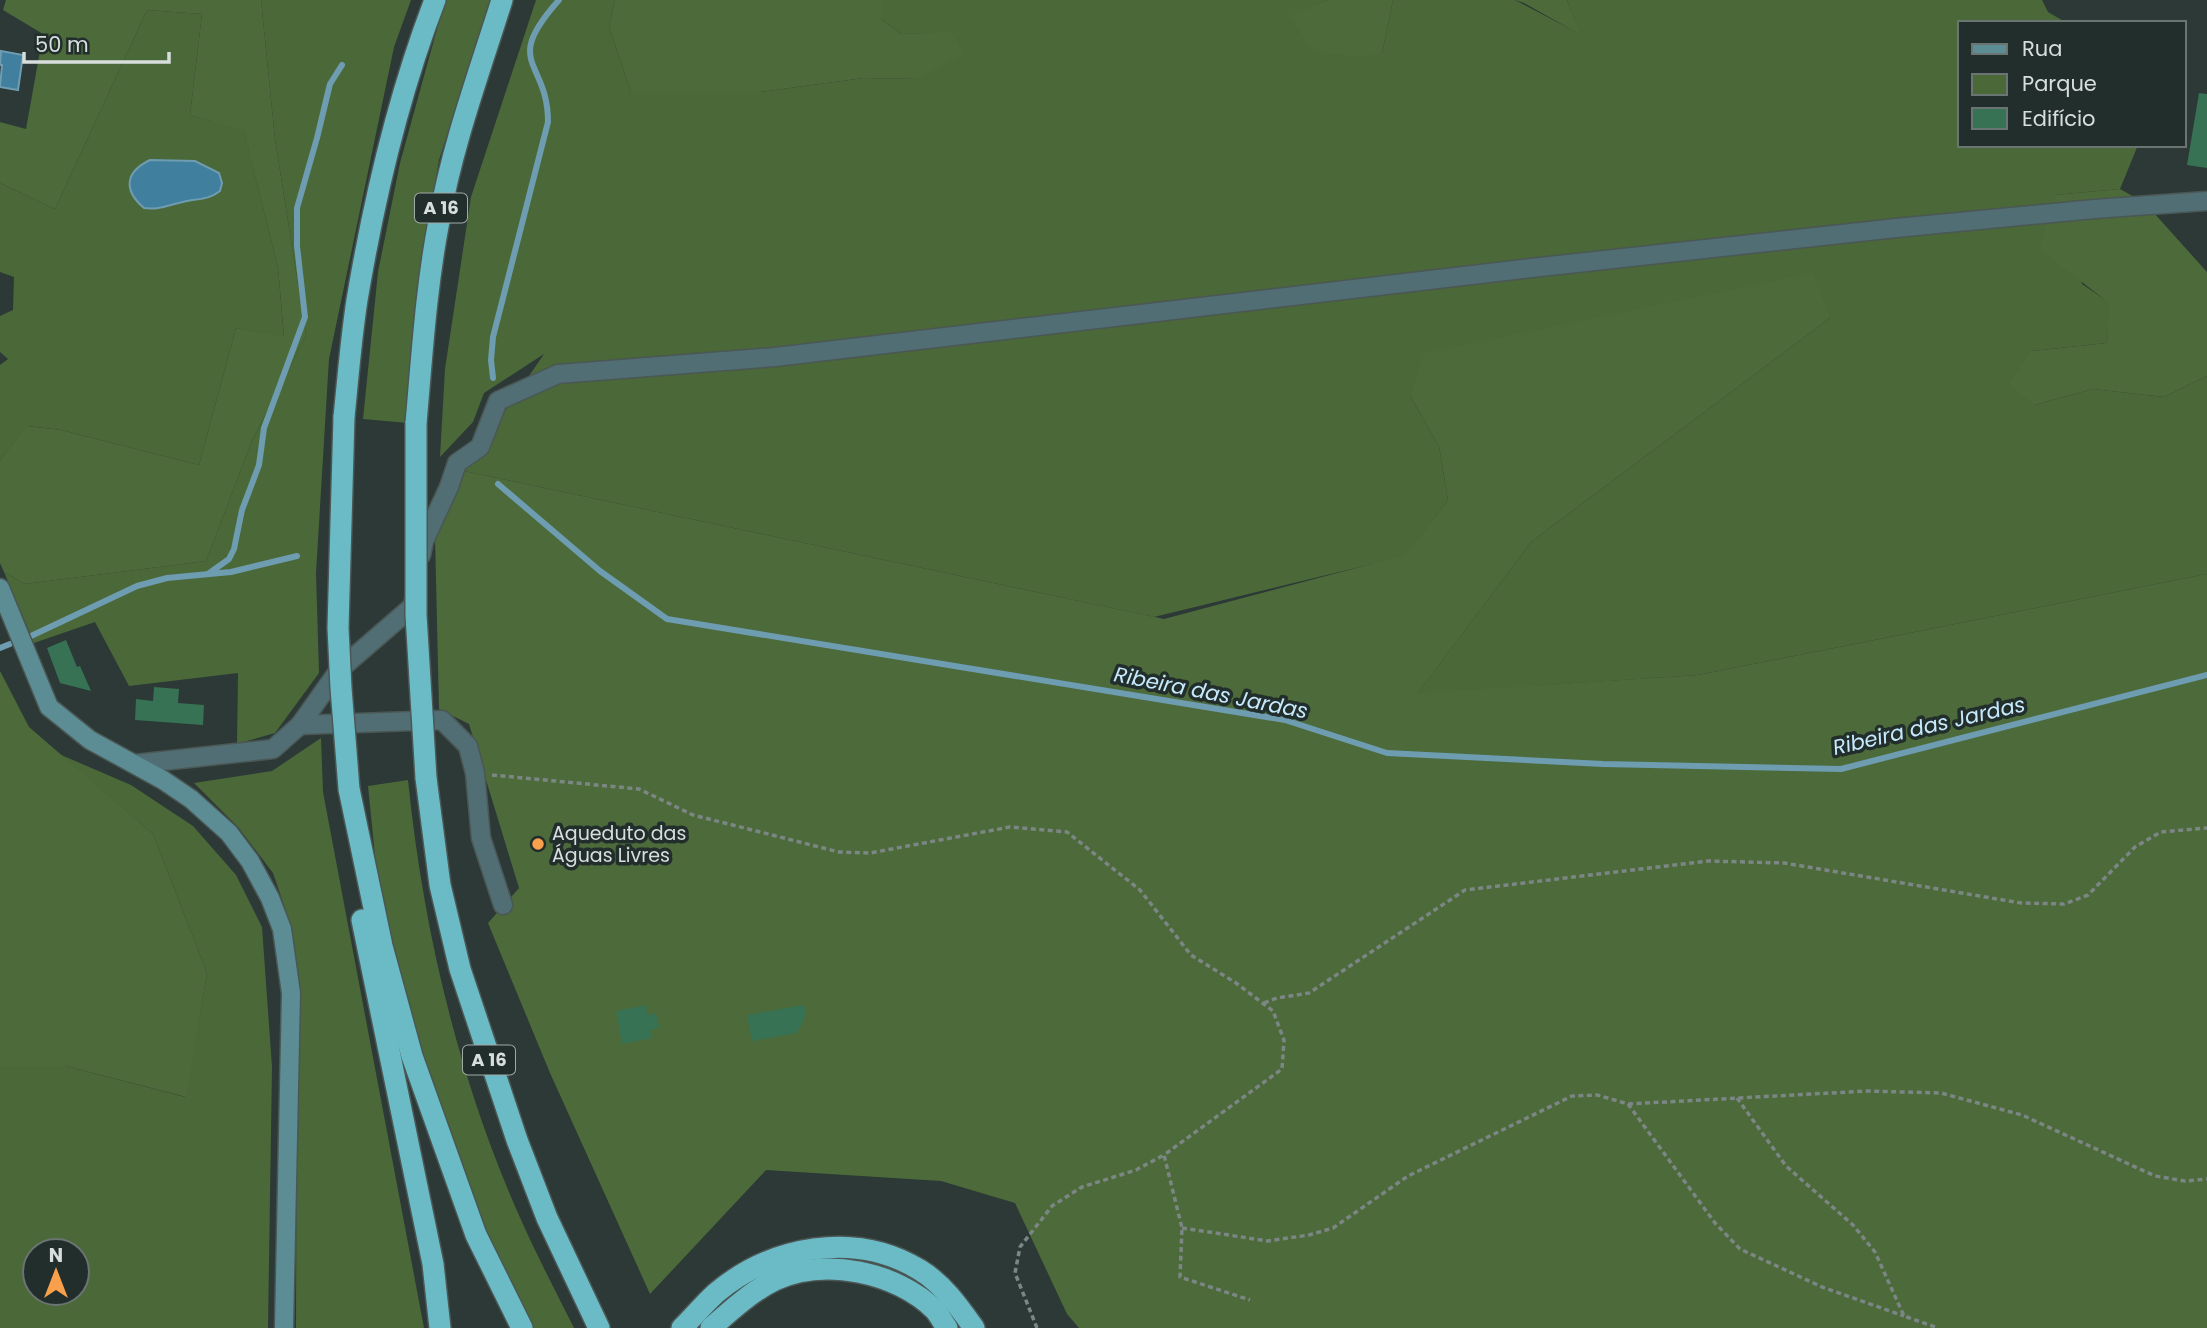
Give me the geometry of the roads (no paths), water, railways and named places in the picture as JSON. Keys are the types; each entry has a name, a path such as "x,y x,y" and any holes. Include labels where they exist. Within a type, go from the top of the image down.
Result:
{"highway":[{"path":"435,0 396,121 369,233 356,303 344,417 338,628 350,796 349,846 370,963 433,1265 440,1328"},
{"name":"A 16","path":"502,0 453,157 429,288 416,424 416,615 426,778 440,885 460,969 508,1115 547,1218 598,1323"},
{"path":"350,796 382,946 412,1056 476,1235 522,1328"},
{"path":"682,1328 716,1293 758,1265 803,1249 845,1246 883,1254 920,1270 952,1297 974,1328"},
{"path":"711,1328 732,1309 775,1280 805,1270 875,1275 906,1289 935,1311 947,1328"}],"main road":[{"path":"0,588 49,707 90,740 191,799 229,833 255,870 282,929 291,993 284,1328"}],"street":[{"path":"135,764 273,750 300,725 339,670 413,606 424,541 457,463 480,447 498,401 558,374 775,357 1572,264 2081,210 2207,201"},
{"path":"300,725 442,720 468,746 475,773 481,838 503,905"}],"water":[{"path":"1,51 23,55 18,90 0,87"},
{"path":"150,160 195,161 219,173 222,183 220,191 206,198 159,208 144,208 133,195 130,182 136,170"}],"waterway":[{"path":"493,378 493,337 548,122 546,101 530,51 542,21 559,0"},
{"path":"208,574 229,559 234,549 242,510 259,465 264,428 305,317 297,246 297,208 330,84 342,65"},
{"name":"Ribeira das Jardas","path":"498,484 600,571 667,619 1285,720 1387,753 1603,764 1841,769 2207,675"},
{"name":"Ribeira das Jardas","path":"31,636 137,586 167,578 231,572 297,556"},
{"name":"Ribeira das Jardas","path":"0,648 10,644"}],"place":[{"name":"Aqueduto das Águas Livres","path":"538,844"}]}
